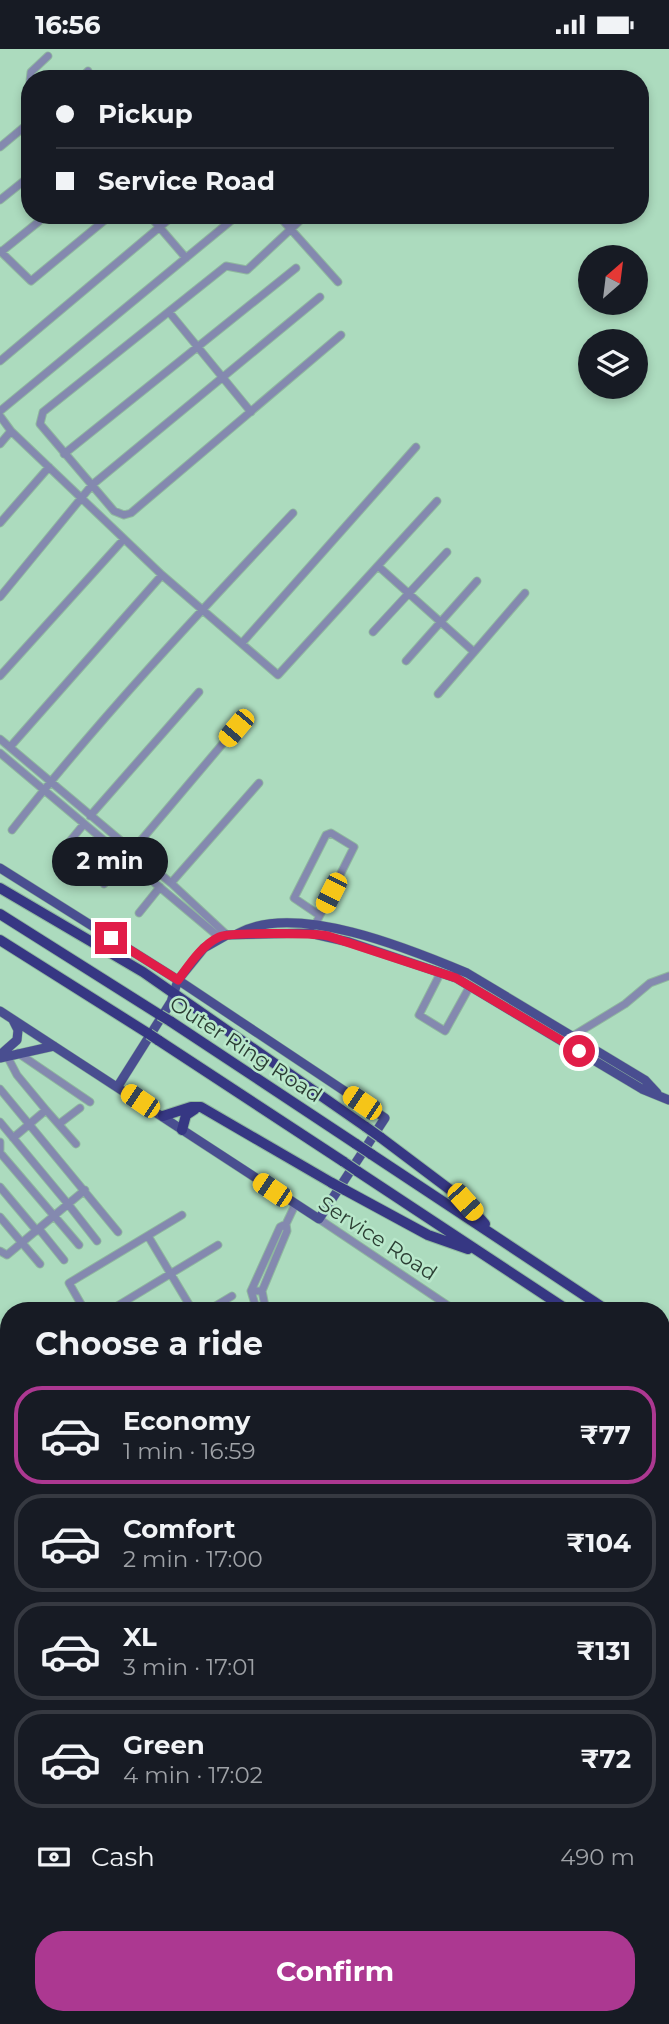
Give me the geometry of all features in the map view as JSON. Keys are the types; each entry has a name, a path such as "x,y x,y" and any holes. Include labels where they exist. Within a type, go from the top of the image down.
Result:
{"highway":[{"path":"0,888 174,992 380,1137 465,1202 497,1237"},
{"name":"Outer Ring Road","path":"0,914 165,1018 594,1302"},
{"name":"Outer Ring Road","path":"0,940 153,1037 556,1302"},
{"path":"163,1116 191,1107 201,1107 332,1183 429,1235 487,1256"},
{"path":"182,1130 186,1115 201,1107"}],"main road":[{"path":"0,868 178,980 385,1118 319,1219"},
{"path":"118,1086 174,992 178,980 204,948 228,935 261,925 285,922 312,925 411,951 467,973 645,1080 669,1100"},
{"path":"228,935 316,933 441,972 470,986 642,1089 659,1094"},
{"name":"Service Road","path":"0,1011 319,1219"},
{"path":"2,1056 17,1040 18,1030 13,1019"},
{"path":"2,1056 54,1046"}],"street":[{"path":"33,70 48,56"},
{"path":"0,147 21,130"},
{"path":"0,200 21,183"},
{"path":"36,224 1,251 31,281 100,224"},
{"path":"157,224 186,258"},
{"path":"0,361 164,224"},
{"path":"227,224 0,414 11,431 162,575 278,675 437,501"},
{"path":"286,224 338,282"},
{"path":"296,224 247,270 226,266 43,412 40,424 114,511 124,515 131,513 341,335"},
{"path":"64,454 296,268"},
{"path":"0,597 92,485 224,379 320,297"},
{"path":"169,312 251,412"},
{"path":"0,444 11,431"},
{"path":"242,643 416,447"},
{"path":"0,523 49,467"},
{"path":"12,830 43,790 202,609 293,513"},
{"path":"0,676 124,539"},
{"path":"373,632 447,552"},
{"path":"377,566 473,651"},
{"path":"10,747 162,575"},
{"path":"405,661 477,581"},
{"path":"438,694 525,593"},
{"path":"90,816 199,692"},
{"path":"132,851 236,728"},
{"path":"0,739 171,883 228,935"},
{"path":"0,753 160,887 228,935"},
{"path":"171,883 259,783"},
{"path":"61,852 84,824"},
{"path":"312,925 319,915 354,847 333,833 326,835 295,897 296,902 319,915"},
{"path":"104,884 125,858"},
{"path":"139,913 160,887"},
{"path":"309,909 312,925"},
{"path":"441,972 419,1015 445,1031 470,986"},
{"path":"571,1037 625,1004 650,983 669,976"},
{"path":"18,1052 90,1102"},
{"path":"2,1056 76,1144"},
{"path":"0,1089 118,1232"},
{"path":"59,1124 80,1108"},
{"path":"13,1138 46,1110"},
{"path":"0,1122 97,1241"},
{"path":"0,1142 1,1152 79,1245"},
{"path":"0,1187 65,1260"},
{"path":"0,1251 7,1255 85,1190"},
{"path":"264,1302 262,1291 295,1205"},
{"path":"80,1302 69,1283 183,1215"},
{"path":"0,1217 40,1264"},
{"name":"Service Road","path":"319,1219 443,1302"},
{"path":"254,1302 251,1291 280,1227 286,1224"},
{"path":"148,1236 188,1302"},
{"path":"124,1302 218,1245"},
{"path":"251,1291 262,1291"},
{"path":"222,1302 232,1296"}],"route":[{"path":"111,938 178,980 204,948 219,937 236,934 249,936 316,933 456,978 579,1051"}]}
